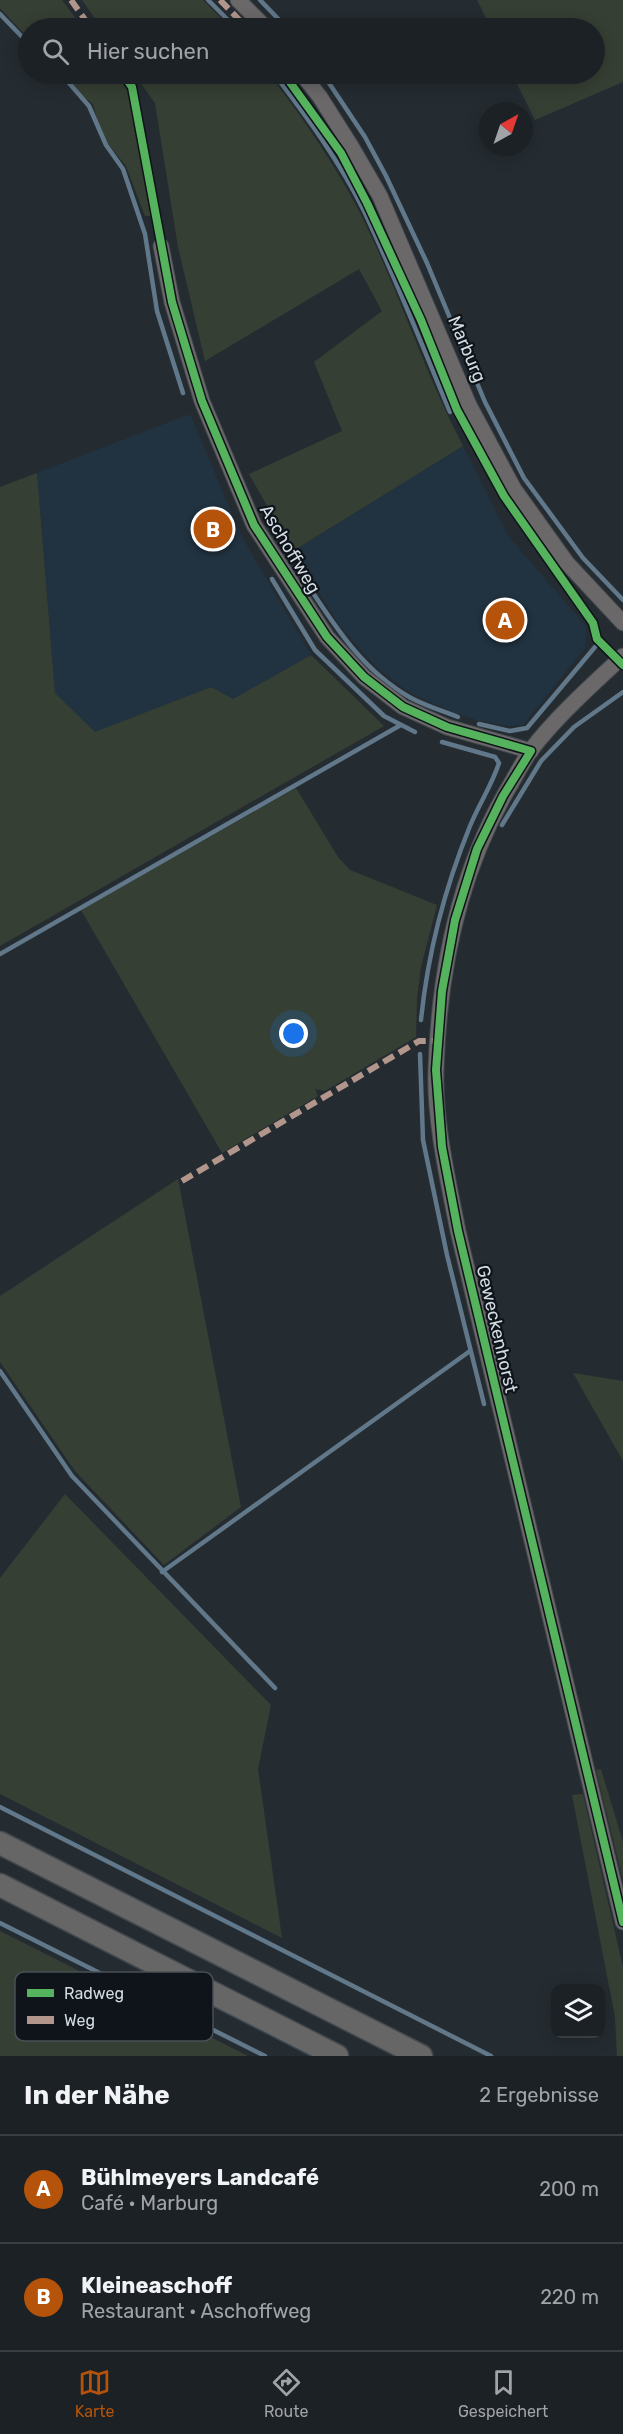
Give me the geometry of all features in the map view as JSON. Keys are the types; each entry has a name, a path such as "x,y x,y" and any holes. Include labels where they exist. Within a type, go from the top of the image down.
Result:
{"highway":[{"path":"0,1843 421,2056"},
{"path":"0,1885 171,1972"},
{"path":"213,1993 337,2056"}],"street":[{"path":"238,0 256,18"},
{"name":"Marburg","path":"310,84 351,146 380,196 470,405 514,489 567,563 623,623"},
{"name":"Aschoffweg","path":"161,246 172,302 202,401 254,525 327,637 364,677 403,707 447,727 531,751"},
{"name":"Geweckenhorst","path":"623,656 573,704 531,751 503,796 477,849 455,920 442,991 436,1070 442,1147 458,1231 623,1922"}],"shaded area":[{"path":"190,414 242,537 311,655 233,699 211,687 95,733 55,693 37,473"},
{"path":"463,446 508,536 586,626 585,648 523,725 508,726 479,721 453,712 412,694 377,668 340,626 293,551"}],"green space":[{"path":"0,0 62,0 76,18 18,18 18,27 0,8"},
{"path":"82,0 203,0 221,18 95,18"},
{"path":"477,0 623,0 623,82 535,120 533,102 526,102 517,84 605,84 605,18 486,18"},
{"path":"73,84 123,84 128,91 153,216 145,216 126,166 108,144 97,120 93,104 79,93"},
{"path":"141,84 276,84 317,141 359,211 435,388 463,446 293,551 249,474 342,431 314,362 382,311 359,269 205,361 178,247 155,103"},
{"path":"37,473 55,693 95,732 211,687 233,699 311,655 384,726 0,946 0,487"},
{"path":"296,788 338,857 350,870 437,905 421,967 416,1037 325,1091 315,1089 318,1096 222,1153 81,910"},
{"path":"178,1179 241,1507 164,1565 75,1471 0,1362 0,1296"},
{"path":"573,1373 623,1381 623,1461"},
{"path":"65,1494 271,1705 258,1769 282,1938 0,1794 0,1578"},
{"path":"601,1769 623,1842 623,1880 596,1770"},
{"path":"583,1794 623,1967 623,2056 617,2056 615,2017 572,1795"},
{"path":"0,1931 81,1972 15,1972 15,2041 213,2041 213,2038 248,2056 0,2056"}],"waterway":[{"path":"208,0 226,18"},
{"path":"260,0 277,18"},
{"path":"0,14 18,33"},
{"path":"70,84 89,106 106,145 123,169 145,234 157,311 183,393"},
{"path":"282,84 322,140 355,193 387,261 450,412"},
{"path":"330,84 365,137 386,176 427,263 485,402 524,478 583,558 623,600"},
{"path":"296,567 332,622 375,672 411,698 458,717"},
{"path":"272,579 315,650 384,716 415,732"},
{"path":"479,724 510,731 527,728 595,647"},
{"path":"502,825 541,761 574,727 623,692"},
{"path":"0,954 399,726"},
{"path":"421,1020 428,970 445,897 470,826 499,763 495,757 442,742"},
{"path":"420,1054 423,1140 447,1255 484,1404"},
{"path":"162,1572 470,1351"},
{"path":"0,1371 72,1476 275,1688"},
{"path":"0,1807 491,2056"},
{"path":"0,1923 98,1972"},
{"path":"213,2030 265,2056"}],"marked path":[{"path":"71,0 84,18"},
{"path":"220,0 237,18"},
{"path":"182,1181 419,1041 438,1041"}],"cycle path":[{"path":"130,84 172,302 202,401 254,525 327,637 364,677 403,707 447,727 531,751 503,796 477,849 455,920 442,991 436,1070 442,1147 458,1231 623,1922"},
{"path":"291,84 341,153 367,203 421,320 457,410 504,496 593,623 597,639 623,665"}],"place":[{"name":"Kleineaschoff","path":"213,529"},
{"name":"Bühlmeyers Landcafé","path":"505,620"}]}
